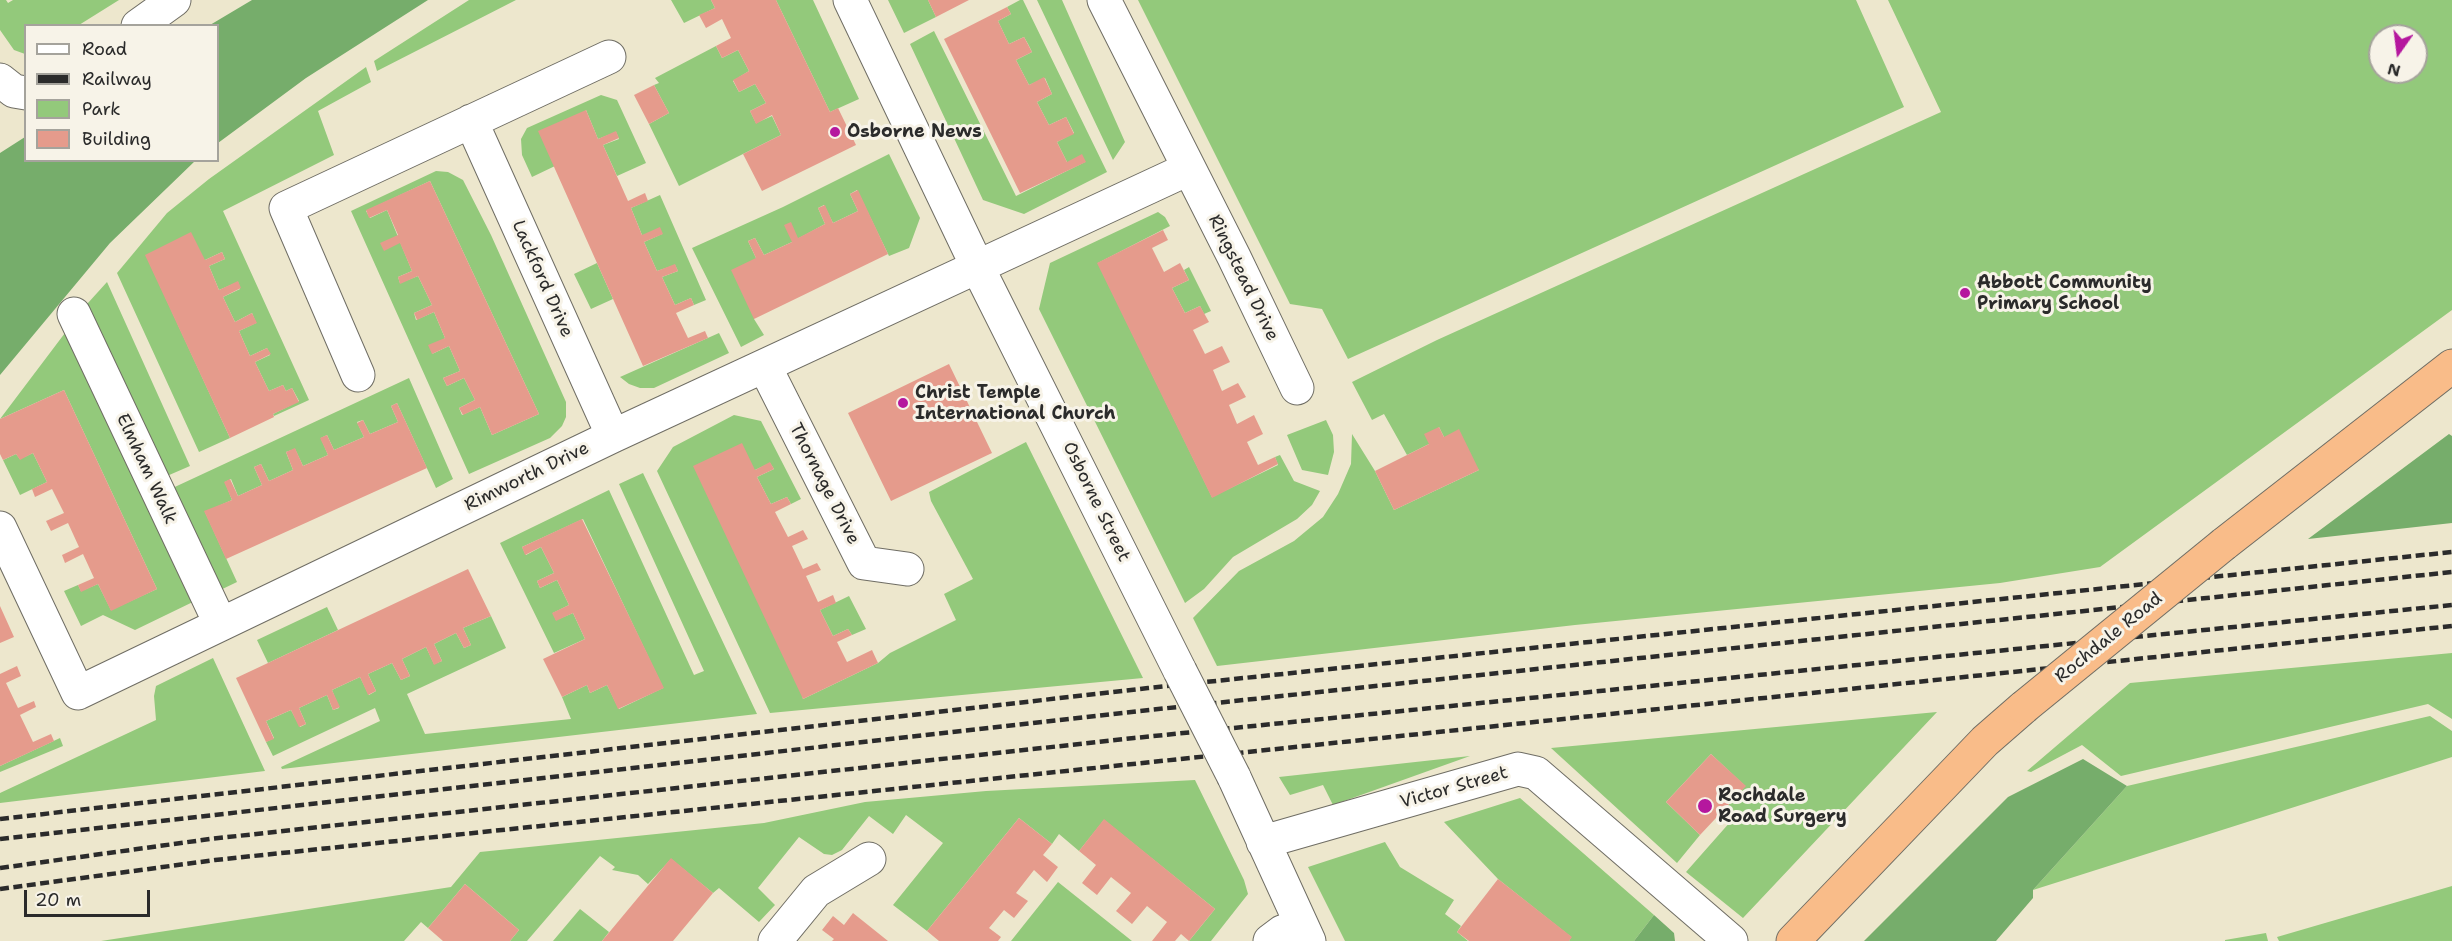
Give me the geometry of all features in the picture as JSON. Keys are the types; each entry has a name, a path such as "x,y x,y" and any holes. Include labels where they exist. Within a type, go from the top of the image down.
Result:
{"highway":[{"name":"Rochdale Road","path":"1793,941 1985,741 2224,544 2452,366"}],"street":[{"path":"141,24 174,0"},
{"name":"Osborne Street","path":"850,0 978,268 1234,777 1305,933"},
{"name":"Ringstead Drive","path":"1104,0 1234,257 1296,388"},
{"path":"358,375 286,208 609,57"},
{"path":"0,80 14,91 24,93"},
{"name":"Lackford Drive","path":"471,121 612,436"},
{"path":"978,268 1188,170"},
{"name":"Rimworth Drive","path":"0,528 78,693 612,436 978,268"},
{"name":"Elmham Walk","path":"74,314 220,623"},
{"name":"Thornage Drive","path":"765,367 864,563 907,568"},
{"name":"Victor Street","path":"1263,842 1518,769 1536,773 1731,941"},
{"path":"775,941 816,891 869,859"},
{"path":"1270,941 1282,932 1305,933"}],"green space":[{"path":"0,0 6,0 8,3 13,0 119,0 81,24 24,24 24,54 14,50 0,30"},
{"path":"252,0 428,0 306,78 219,142 219,24 212,24"},
{"path":"469,0 516,0 377,71 374,61"},
{"path":"671,0 711,0 715,8 684,23"},
{"path":"776,0 813,0 859,99 830,112"},
{"path":"888,0 928,0 936,17 904,33"},
{"path":"1023,0 1107,172 1024,214 983,200 910,44 934,31 1016,196 1085,162 1067,162 1057,142 1074,133 1066,117 1049,125 1037,102 1052,94 1045,78 1029,85 1016,60 1032,52 1024,37 1009,44 998,21 1011,14 1007,7"},
{"path":"1037,0 1062,0 1125,142 1113,160"},
{"path":"1138,0 1856,0 1904,107 1348,359 1322,309 1290,304"},
{"name":"Abbott Community Primary School","path":"1888,0 2452,0 2452,310 2100,567 2000,583 1575,625 1217,666 1193,618 1239,571 1294,541 1323,517 1338,494 1351,464 1352,434 1375,471 1394,510 1479,470 1444,437 1439,427 1429,444 1407,455 1384,414 1372,420 1352,382 1437,340 1941,112"},
{"path":"716,46 722,58 738,50 749,71 733,81 739,92 755,84 766,103 750,111 756,123 772,116 781,135 679,186 649,124 669,113 654,85 659,83 655,78"},
{"path":"366,67 371,82 318,111 334,155 223,211 309,400 274,416 273,414 299,401 292,388 286,391 283,385 269,391 255,362 270,355 267,348 250,356 239,331 256,323 252,313 235,322 223,297 240,289 238,282 219,290 209,266 225,259 222,252 205,260 146,255 230,438 199,452 117,273 167,213 209,179"},
{"path":"601,95 617,100 646,163 617,176 603,145 619,139 616,132 598,139 586,110 555,166 532,177 522,155 521,139 527,128"},
{"path":"24,138 24,162 194,162 110,243 0,375 0,153"},
{"path":"889,154 920,218 909,248 889,256 857,190 850,194 858,211 833,223 824,205 818,208 825,224 792,242 764,255 755,238 748,241 756,258 754,319 764,335 741,347 692,248 783,207"},
{"path":"436,171 448,172 463,180 491,235 566,402 566,417 562,426 550,438 469,474 351,211","holes":["430,181 539,414 492,435 480,407 462,415 459,408 475,400 464,378 447,386 443,378 460,371 449,346 432,354 445,338 434,312 416,320 414,313 432,305 418,276 400,283 398,277 412,271 387,210 370,218 366,211"]},
{"path":"660,195 706,300 694,305 691,298 675,305 662,277 678,271 675,265 657,271 644,242 662,234 642,235 631,208"},
{"path":"1158,212 1165,217 1170,226 1098,263 1212,497 1278,465 1275,457 1280,455 1294,481 1320,491 1312,505 1297,519 1233,557 1204,589 1185,603 1039,309 1050,263"},
{"path":"597,263 613,299 591,309 574,274"},
{"path":"1189,267 1211,311 1204,314 1200,306 1185,313 1172,288 1189,280 1184,270"},
{"path":"107,282 190,466 160,479 78,314"},
{"path":"71,325 199,599 135,630 103,615 81,626 64,591 78,585 81,591 98,584 111,610 157,589 64,390 0,419"},
{"path":"719,333 729,353 654,388 640,388 620,377"},
{"path":"409,378 453,479 436,488 397,403 391,406 398,422 370,434 363,420 357,422 364,437 334,450 327,435 321,438 328,455 303,466 295,449 286,452 293,470 269,481 261,464 254,467 262,485 238,496 231,479 225,482 232,500 205,512 237,582 212,594 164,492"},
{"path":"734,415 761,421 801,499 791,504 787,497 771,504 757,477 774,469 770,463 755,470 803,699 878,663 890,653 956,620 944,594 973,579 931,501 929,492 1026,442 1143,678 770,713 657,471 673,447"},
{"path":"1326,420 1333,435 1334,452 1328,475 1302,470 1287,435"},
{"path":"2449,434 2452,436 2452,523 2308,539"},
{"path":"33,453 47,482 20,495 3,460 16,454 20,459"},
{"path":"643,473 757,714 282,769 281,767 380,721 375,708 273,756 266,742 274,738 266,721 291,710 300,727 306,724 299,708 327,695 333,710 339,708 332,690 360,677 369,695 376,691 368,674 392,663 401,680 410,676 402,659 426,647 434,664 442,661 434,644 456,633 464,648 471,645 463,628 491,616 506,648 407,694 425,734 571,719 562,697 587,685 590,693 607,685 619,709 663,688 583,519 522,547 526,555 541,547 554,573 537,581 540,588 557,580 569,605 553,613 556,620 573,613 585,639 554,653 500,543 609,490 694,675 704,671 619,484"},
{"path":"849,596 866,629 852,635 848,629 833,636 820,610"},
{"path":"327,607 338,630 268,663 257,640"},
{"path":"2452,653 2452,719 2428,704 2121,776 2082,745 2031,772 2027,771 2130,683"},
{"path":"213,658 265,771 0,803 0,793 156,720 154,696 156,686"},
{"path":"1937,712 1743,918 1686,872 1731,821 1722,812 1745,786 1711,754 1666,802 1700,835 1677,863 1551,748"},
{"path":"2430,716 2452,731 2452,757 2033,890 2127,786"},
{"path":"60,738 63,746 0,772 0,766"},
{"path":"1470,756 1333,805 1323,785 1290,795 1279,777"},
{"path":"2083,759 2127,786 2033,890 2033,898 1996,941 1864,941 2008,797"},
{"path":"1195,780 1244,880 1248,894 1211,941 1189,941 1215,909 1104,820 1079,851 1059,834 1052,844 1019,818 927,931 893,905 943,843 906,815 893,834 869,816 842,850 832,855 824,854 799,837 758,888 775,905 759,922 719,888 713,893 671,859 648,884 638,875 612,870 615,867 600,856 527,941 510,941 519,930 465,884 428,928 421,922 404,941 101,941 451,887 480,852 764,823 865,802 986,791"},
{"path":"1520,798 1654,915 1634,941 1569,941 1571,937 1498,879 1444,822"},
{"path":"1385,842 1400,867 1454,900 1445,914 1461,926 1457,932 1468,941 1345,941 1308,867"},
{"path":"1058,882 1132,941 1011,941"},
{"path":"2452,886 2452,941 2279,941 2277,937"},
{"path":"580,909 609,932 602,941 553,941"},
{"path":"1654,915 1674,933 1675,941 1634,941"},
{"path":"2266,933 2268,941 2225,941 2225,940"}],"building":[{"path":"711,0 776,0 830,112 838,108 856,145 762,191 743,154 781,135 772,115 756,124 750,111 766,103 755,84 739,92 733,80 749,71 738,50 722,58 716,46 731,38 722,19 706,28 699,15 715,8"},
{"path":"928,0 969,0 936,17"},
{"path":"1007,7 1011,14 998,21 1009,44 1024,37 1032,52 1016,60 1029,85 1044,77 1052,94 1037,102 1049,125 1066,117 1074,134 1057,142 1067,162 1082,154 1086,162 1020,193 944,39"},
{"path":"654,85 669,113 649,124 634,95"},
{"path":"586,110 598,139 616,131 619,138 603,145 628,201 645,193 648,201 631,208 642,235 660,227 663,234 644,242 657,271 675,264 678,271 662,277 675,305 691,298 694,305 676,313 688,338 705,331 708,338 643,366 538,131"},
{"path":"430,181 539,414 492,435 480,407 463,415 459,408 475,400 464,378 447,386 443,378 460,371 449,346 432,354 428,345 445,338 434,312 417,320 414,313 432,305 418,276 400,284 398,277 412,271 400,243 384,251 380,243 398,235 387,210 369,218 366,210"},
{"path":"858,190 888,254 754,319 731,270 756,258 748,241 755,238 764,255 792,242 784,225 791,222 798,238 825,224 818,208 825,205 833,223 858,211 850,194"},
{"path":"1163,230 1168,240 1152,248 1164,272 1180,263 1189,280 1172,288 1185,313 1200,306 1209,322 1193,330 1205,354 1222,346 1230,362 1213,370 1222,391 1238,383 1246,397 1229,405 1237,424 1254,415 1263,434 1247,442 1258,465 1275,457 1278,464 1212,498 1097,263"},
{"path":"191,232 205,260 222,252 225,259 209,266 219,290 238,281 241,288 223,297 235,322 252,313 257,323 239,331 250,356 267,348 271,354 255,362 269,391 283,385 286,391 292,388 299,402 230,438 145,255"},
{"path":"949,364 992,453 891,501 848,413"},
{"path":"64,390 157,589 111,611 98,584 81,592 78,585 94,578 83,554 65,563 62,555 79,547 68,523 51,531 46,521 64,513 52,489 35,497 32,489 47,482 33,453 20,460 16,454 3,460 0,454 0,419"},
{"path":"397,403 427,468 226,559 204,511 232,500 224,482 230,479 238,496 262,485 254,467 261,464 269,481 293,470 286,452 295,448 303,466 328,455 320,438 327,435 334,450 364,437 357,423 363,420 370,434 398,422 391,406"},
{"path":"1439,427 1444,437 1459,429 1479,470 1394,510 1375,471 1429,444 1424,434"},
{"path":"742,443 755,470 770,462 774,469 757,477 771,504 787,497 791,504 775,512 788,537 803,530 808,539 792,546 803,569 817,563 821,570 806,576 818,602 833,595 836,603 820,610 833,636 848,629 852,635 837,642 847,662 872,650 878,663 803,699 693,466"},
{"path":"582,519 664,688 618,709 607,685 590,693 587,685 562,697 543,659 585,639 573,613 556,621 552,613 569,605 557,580 540,588 537,581 554,573 541,547 525,555 522,547"},
{"path":"468,569 491,616 463,628 471,645 464,648 456,633 434,644 442,661 434,665 426,647 402,659 410,676 401,680 392,663 368,674 376,691 368,695 360,677 332,690 340,707 333,710 327,695 299,708 306,724 299,727 291,710 266,721 274,739 266,742 236,678"},
{"path":"0,606 14,637 0,643"},
{"path":"17,666 21,676 6,683 18,708 34,701 36,707 20,715 33,742 51,734 54,741 0,766 0,674"},
{"path":"1711,754 1746,786 1700,835 1666,802"},
{"path":"1019,818 1052,844 1043,855 1058,867 1047,882 1034,870 1016,893 1028,901 1014,918 1004,910 989,928 1001,937 998,941 939,941 927,931"},
{"path":"1104,819 1215,909 1189,941 1181,934 1175,941 1152,941 1167,922 1147,906 1132,924 1116,911 1131,893 1111,877 1097,895 1082,883 1096,865 1079,851"},
{"path":"671,858 713,893 673,941 602,941"},
{"path":"1498,879 1572,937 1569,941 1469,941 1457,932"},
{"path":"465,884 519,930 510,941 443,941 428,928"},
{"path":"853,913 888,941 832,941 834,939 822,930 833,916 844,925"}],"railway":[{"path":"0,819 1148,688 2452,552"},
{"path":"0,839 1140,711 2452,572"},
{"path":"0,868 210,839 1134,738 2452,605"},
{"path":"0,889 215,860 2452,626"}],"place":[{"name":"Osborne News","path":"835,132"},
{"name":"Abbott Community Primary School","path":"1965,293"},
{"name":"Christ Temple International Church","path":"903,403"},
{"name":"Rochdale Road Surgery","path":"1705,806"}]}
